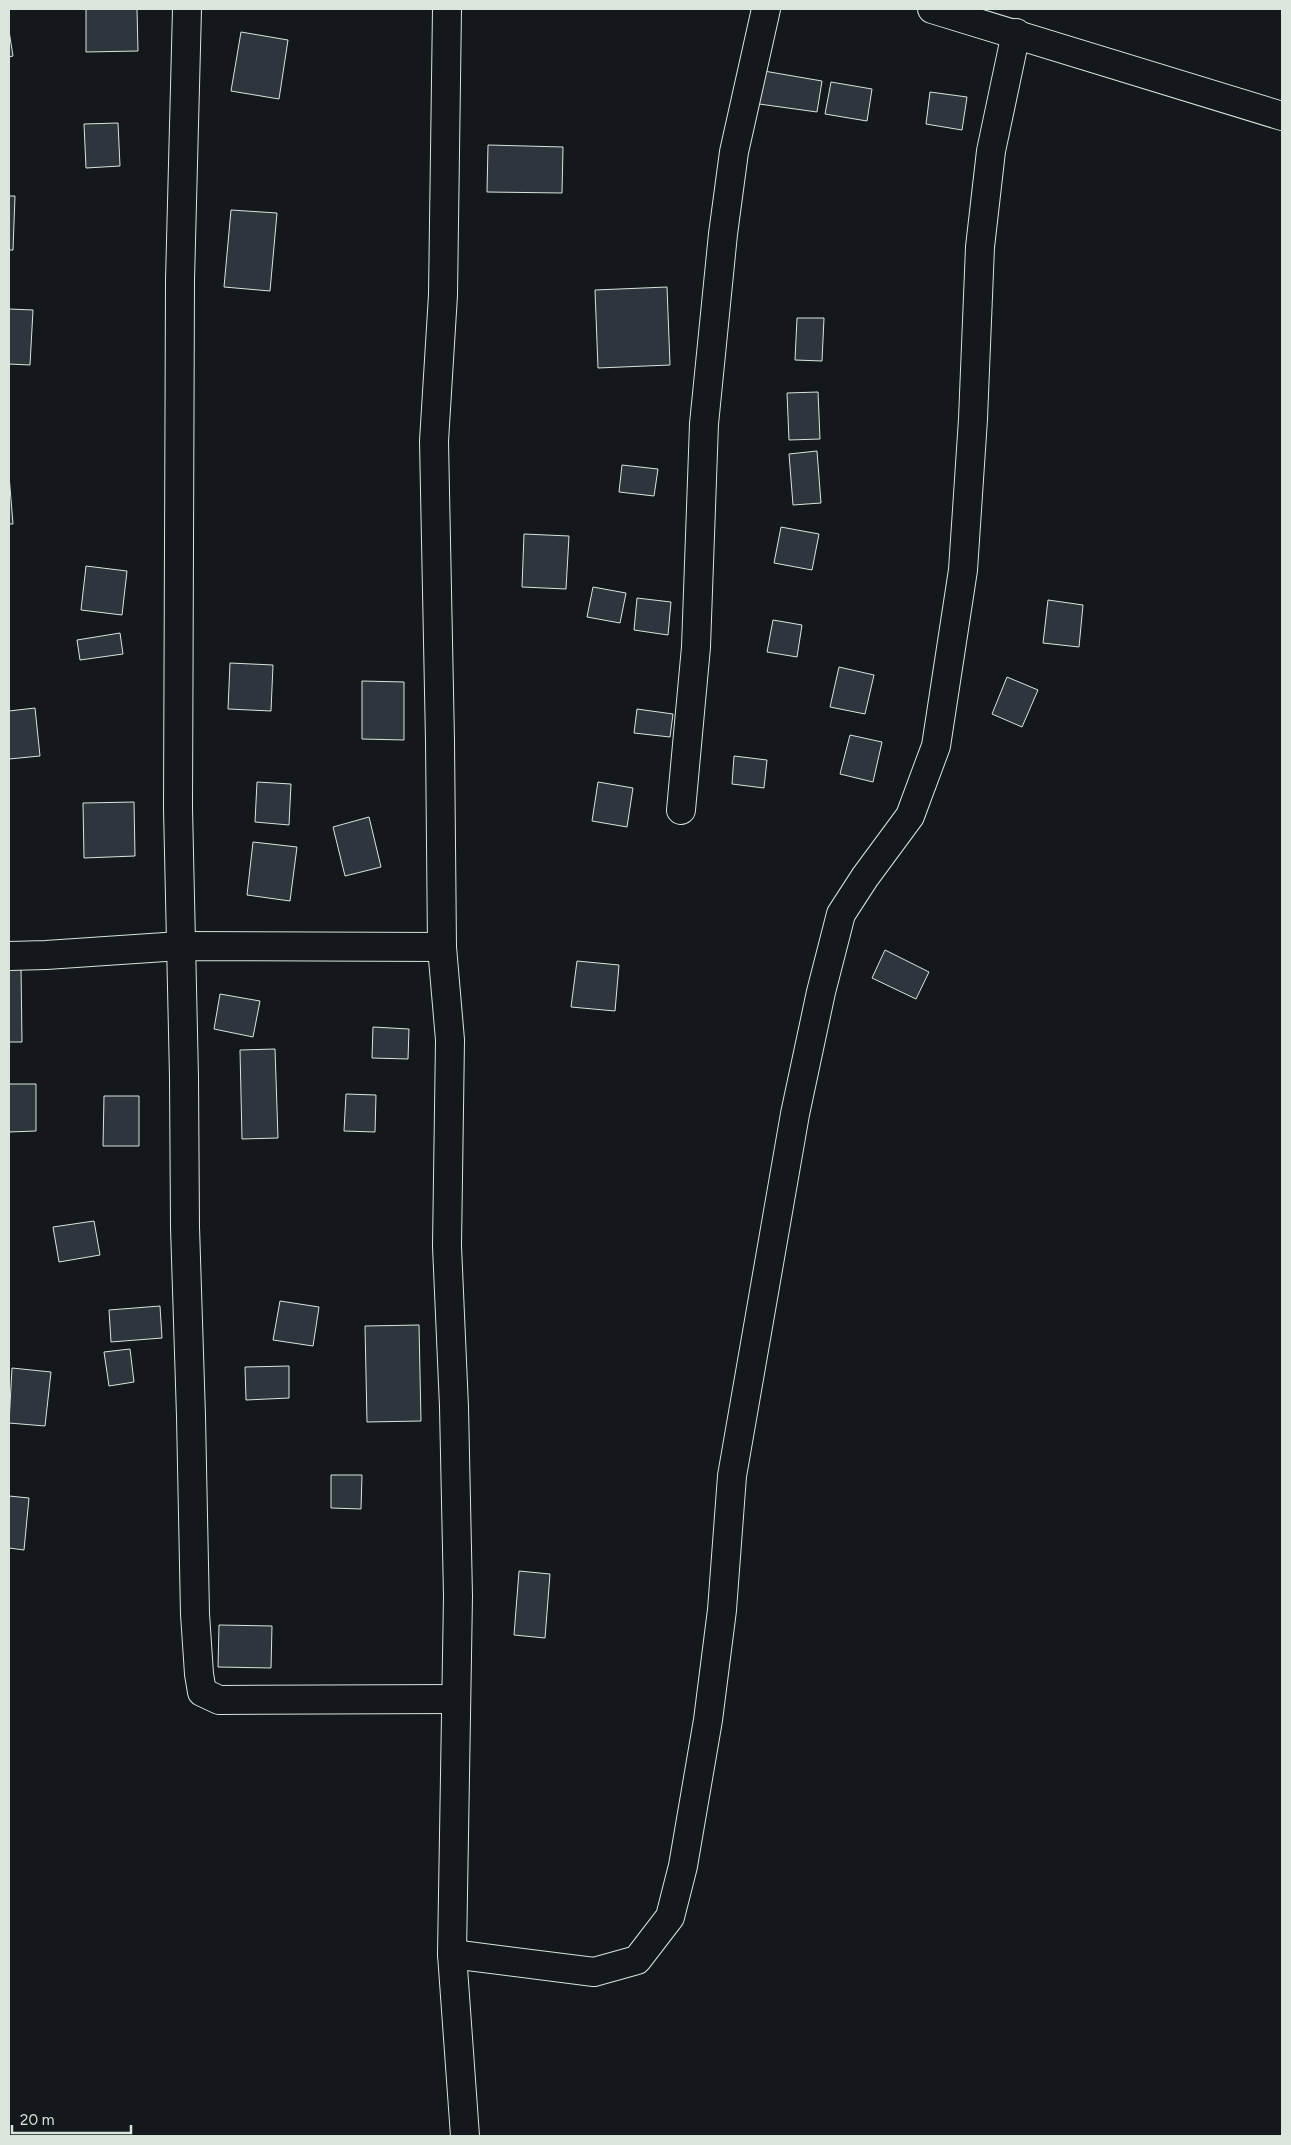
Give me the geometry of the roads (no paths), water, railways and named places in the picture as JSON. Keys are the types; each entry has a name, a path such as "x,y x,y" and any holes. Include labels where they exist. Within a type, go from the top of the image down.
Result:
{"main road":[{"path":"187,9 180,280 178,808 185,1227 195,1614 199,1674 202,1692 219,1700 456,1699"},
{"path":"447,9 443,294 434,441 442,947 450,1040 447,1246 454,1407 458,1576 452,1954 465,2136"},
{"path":"681,810 696,646 704,424 722,234 734,152 754,54 766,9"},
{"path":"932,9 1016,33 1282,116"},
{"path":"452,1954 594,1972 637,1960 670,1917 683,1866 708,1720 722,1610 732,1476 795,1114 820,992 842,914 865,877 910,816 936,746 963,570 973,419 980,247 991,151 1016,33"},
{"path":"9,956 180,946 442,947"}]}
